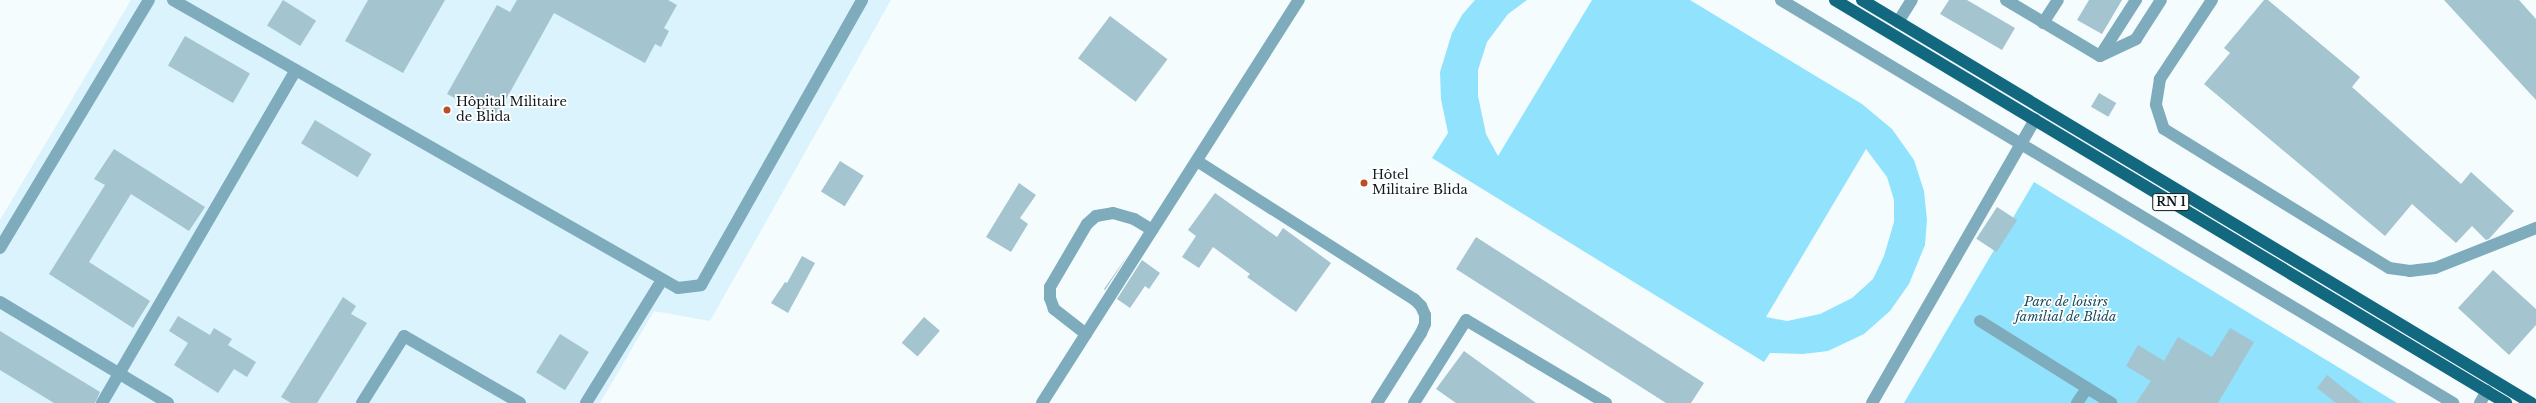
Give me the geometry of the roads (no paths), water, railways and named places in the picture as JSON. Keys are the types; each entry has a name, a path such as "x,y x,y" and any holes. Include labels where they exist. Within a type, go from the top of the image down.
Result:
{"main road":[{"name":"RN 1","path":"1835,0 2506,403"},
{"name":"RN 1","path":"1862,0 2531,403"}],"lane":[{"path":"0,248 149,0"},
{"path":"173,0 678,288 701,285 862,0"},
{"path":"1042,403 1299,0"},
{"path":"1781,0 2453,403"},
{"path":"1898,22 1912,0"},
{"path":"2006,0 2100,56"},
{"path":"2043,22 2058,0"},
{"path":"2100,56 2136,0"},
{"path":"2100,56 2136,40 2161,0"},
{"path":"2212,0 2160,79 2156,106 2164,129 2389,268 2410,271 2435,268 2536,228"},
{"path":"102,403 296,70"},
{"path":"1872,403 2035,120"},
{"path":"1196,161 1414,299 1421,306 1425,315 1421,333 1377,403"},
{"path":"1086,334 1054,309 1050,287 1087,224 1096,216 1112,213 1134,219 1152,230"},
{"path":"586,403 662,280"},
{"path":"0,302 168,403"},
{"path":"1414,403 1466,320 1606,403"},
{"path":"1980,321 2110,403"},
{"path":"362,403 404,336 520,403"},
{"path":"2078,403 2086,388"},
{"path":"2480,403 2487,391"}],"place":[{"name":"Hôpital Militaire de Blida","path":"447,110"},
{"name":"Hôtel Militaire Blida","path":"1364,183"}],"park label":[{"name":"Parc de loisirs familial de Blida","path":"2066,310"}]}
